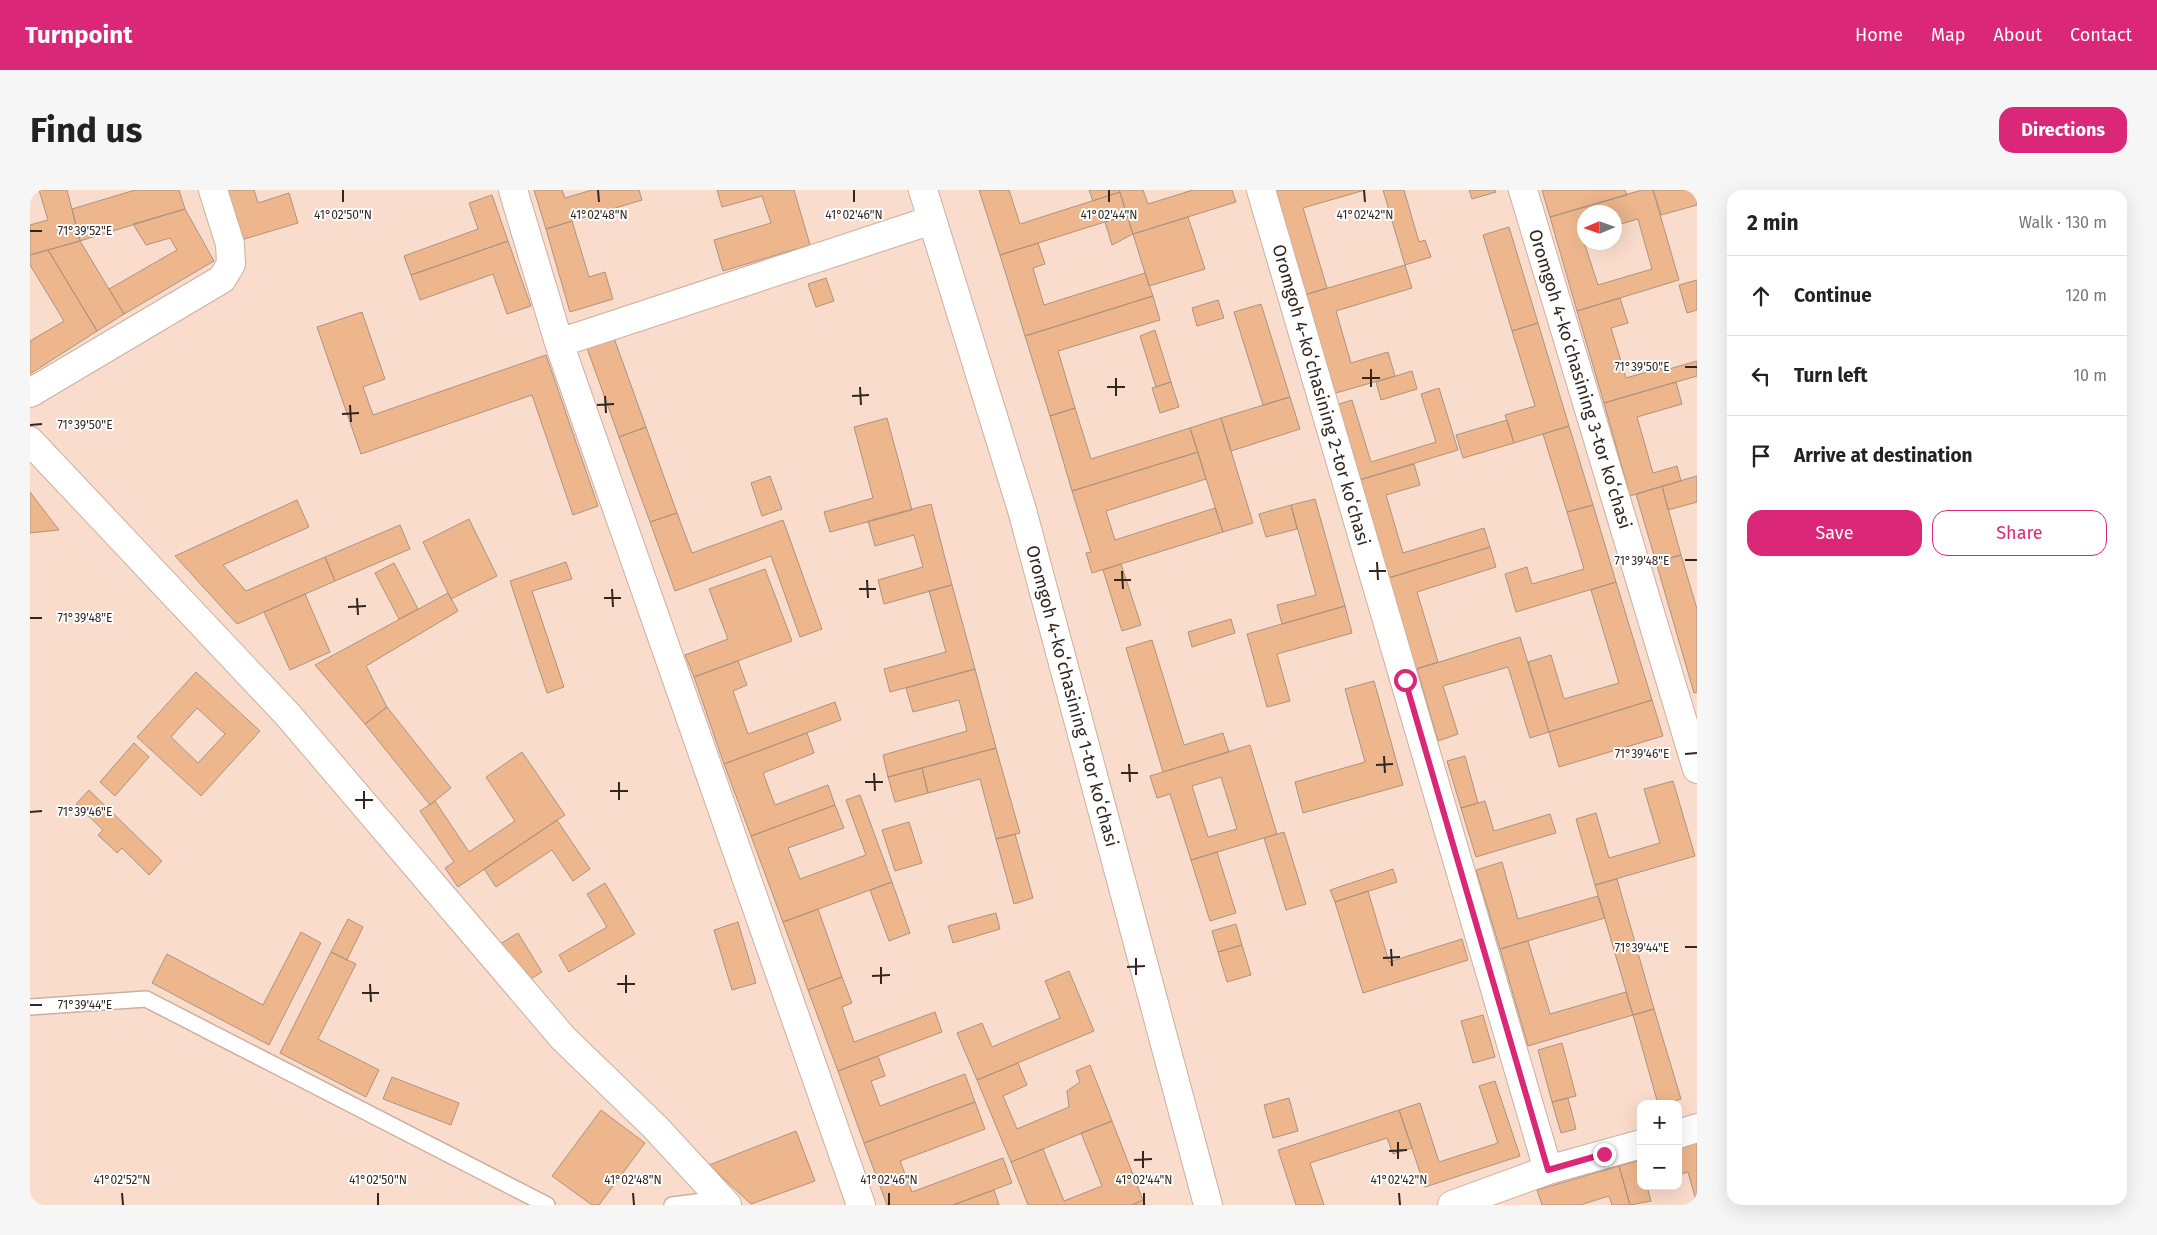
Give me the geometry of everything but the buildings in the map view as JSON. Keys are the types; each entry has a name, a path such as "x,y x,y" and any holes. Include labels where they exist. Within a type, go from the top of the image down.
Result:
{"street":[{"path":"30,393 222,279 231,264 230,244 213,190"},
{"path":"512,190 559,343 860,1205"},
{"name":"Oromgoh 4-koʻchasining 1-tor koʻchasi","path":"923,190 1022,510 1208,1205"},
{"name":"Oromgoh 4-koʻchasining 2-tor koʻchasi","path":"1261,190 1548,1170"},
{"name":"Oromgoh 4-koʻchasining 3-tor koʻchasi","path":"1523,190 1697,769"},
{"path":"559,343 932,220"},
{"path":"30,441 288,715 563,1038 656,1127 724,1202"},
{"path":"1682,1133 1697,1128"},
{"path":"1452,1205 1548,1170 1637,1145"}],"lane":[{"path":"30,1007 146,998 547,1205"},
{"path":"672,1205 724,1202"}],"route":[{"path":"1405,680 1548,1170 1604,1154"}]}
